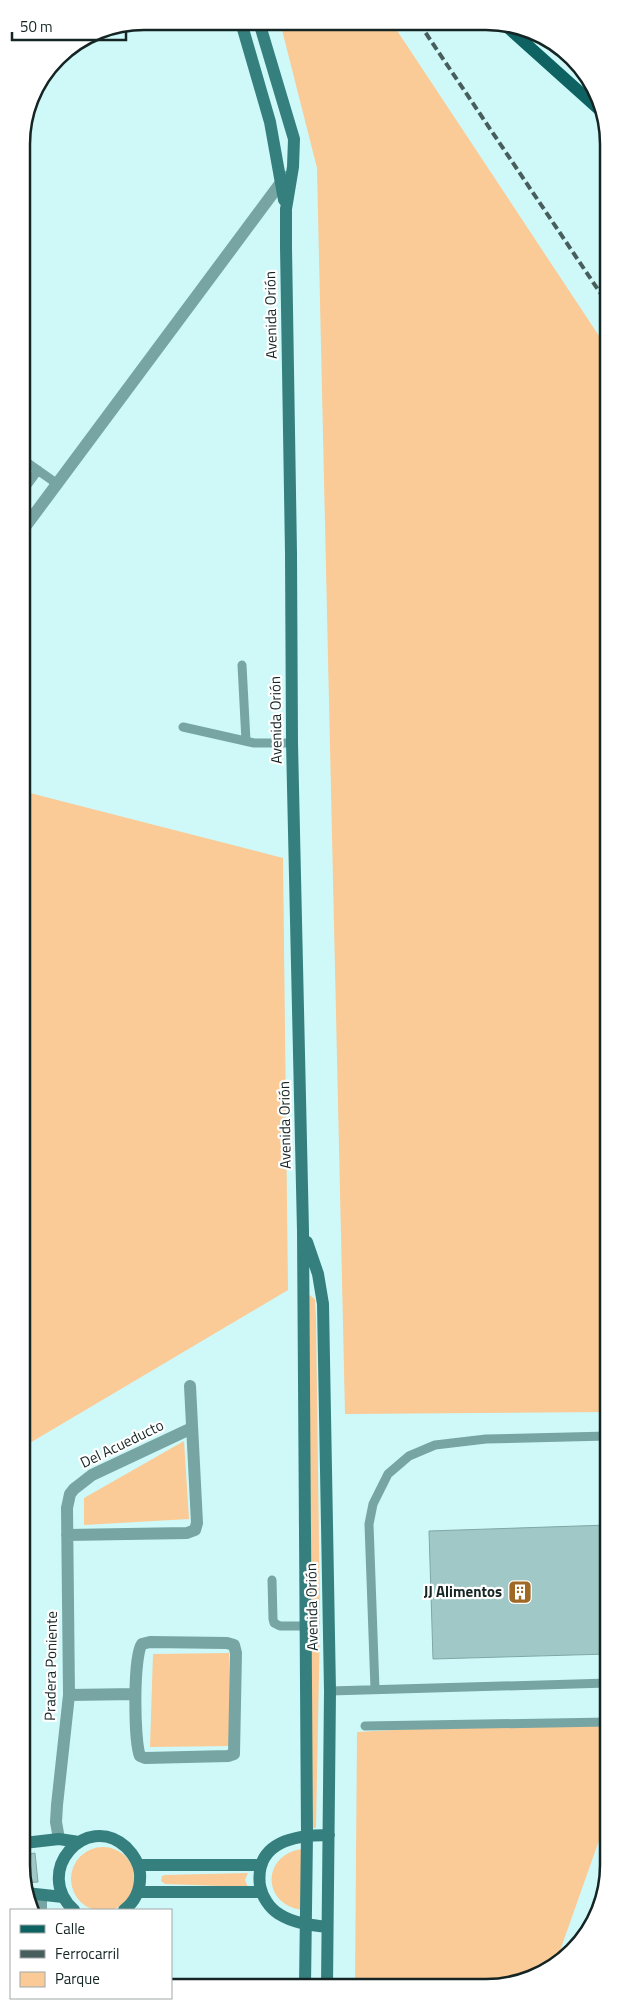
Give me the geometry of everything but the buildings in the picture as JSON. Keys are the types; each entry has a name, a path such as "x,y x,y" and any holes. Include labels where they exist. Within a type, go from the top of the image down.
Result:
{"main road":[{"path":"515,34 592,103"}],"street":[{"name":"Avenida Orión","path":"243,30 270,122 286,209 292,743 303,1230 307,1835 305,1979"},
{"name":"Avenida Orión","path":"262,30 292,127 295,152 286,209"},
{"path":"30,520 293,167"},
{"name":"Avenida Orión","path":"303,1230 318,1274 323,1304 330,1691 327,1979"},
{"path":"67,1535 188,1533 195,1530 197,1523 190,1386"},
{"name":"Del Acueducto","path":"70,1494 92,1475 192,1428"},
{"name":"Pradera Poniente","path":"58,1839 57,1805 69,1695 67,1508 70,1494"},
{"path":"150,1642 226,1643 234,1645 236,1653 234,1754 210,1757 145,1758 140,1756 135,1694 138,1651 142,1644 150,1642"},
{"path":"69,1695 135,1694"},
{"path":"327,1927 306,1924 277,1913 267,1902 262,1892 260,1876 261,1865 266,1854 274,1847 296,1837 329,1835"},
{"path":"73,1909 63,1897 58,1877 60,1866 69,1850 79,1842 101,1837 112,1839 131,1852 139,1865 140,1881 138,1892 125,1909"},
{"path":"30,1841 58,1839 79,1842"},
{"path":"139,1865 261,1865"},
{"path":"138,1892 262,1892"},
{"path":"34,1894 63,1897"},
{"path":"40,1909 41,1895"}],"lane":[{"path":"30,464 56,483"},
{"path":"30,481 38,470"},
{"path":"242,665 246,741"},
{"path":"183,727 254,743 292,743"},
{"path":"375,1689 369,1524 373,1504 388,1474 410,1456 435,1445 486,1439 600,1436"},
{"path":"272,1580 274,1623 280,1626 306,1626"},
{"path":"330,1691 600,1683"},
{"path":"365,1726 600,1722"}],"green space":[{"path":"282,30 397,30 600,337 600,1412 345,1414 317,168"},
{"path":"30,793 283,858 288,1290 30,1443"},
{"path":"308,1294 315,1299 316,1320 320,1621 316,1828 309,1828"},
{"path":"184,1441 189,1519 84,1525 84,1498"},
{"path":"229,1653 231,1746 150,1747 153,1654"},
{"path":"600,1718 600,1838 560,1952 543,1964 523,1973 501,1978 355,1979 357,1732"},
{"path":"103,1847 121,1852 130,1861 134,1873 133,1891 130,1897 115,1909 91,1909 80,1902 73,1891 71,1879 73,1867 80,1856 91,1849"},
{"path":"302,1849 302,1910 289,1906 279,1899 274,1890 272,1880 273,1870 279,1860 289,1853"},
{"path":"248,1873 245,1880 248,1887 165,1884 161,1881 162,1876 165,1875"}],"railway":[{"path":"424,30 600,293"}],"place":[{"name":"JJ Alimentos","path":"520,1592"}]}
